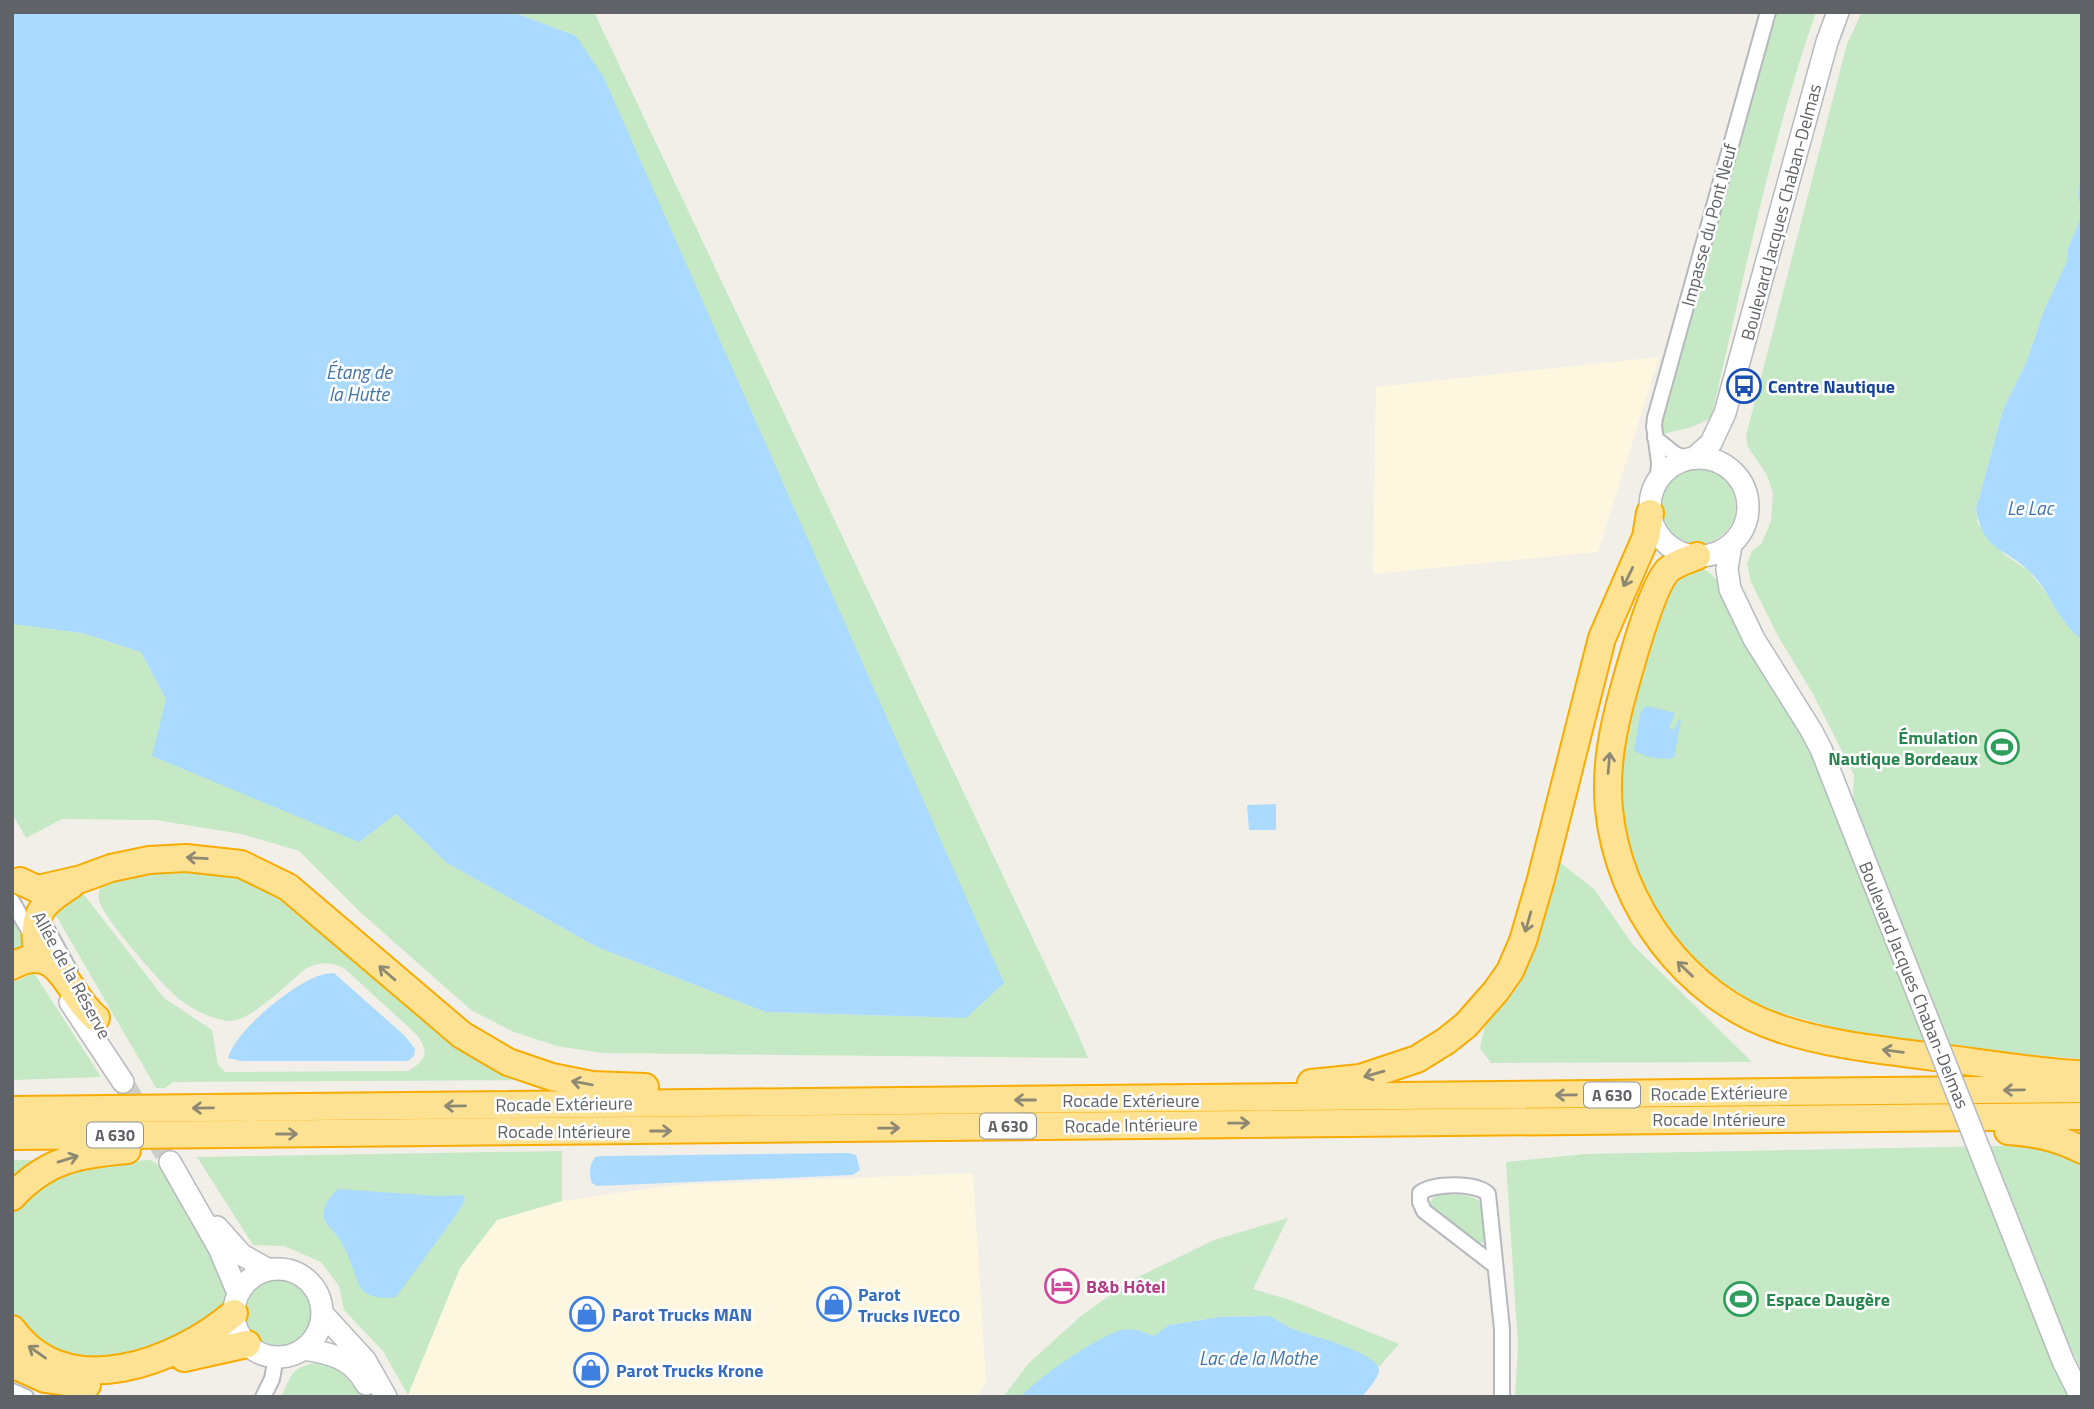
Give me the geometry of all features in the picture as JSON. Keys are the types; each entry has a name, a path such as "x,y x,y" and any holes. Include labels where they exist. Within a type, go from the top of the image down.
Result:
{"highway":[{"path":"1143,1100 1347,1079 1378,1073 1417,1059 1446,1041 1480,1010 1510,971 1523,941 1602,638 1646,537 1650,513"},
{"path":"1697,556 1670,568 1661,581 1624,690 1614,724 1609,757 1609,810 1617,852 1643,915 1666,949 1684,969 1728,1004 1777,1028 1866,1048 2082,1074"},
{"path":"15,883 42,888 149,860 186,858 241,864 288,887 462,1035 508,1062 552,1077 592,1085 919,1101"},
{"path":"81,879 48,899 39,915 35,932 41,951 61,972 86,1010 96,1018"},
{"path":"12,966 41,951"},
{"name":"Rocade Extérieure","path":"12,1110 2082,1089"},
{"name":"Rocade Intérieure","path":"12,1136 2082,1116"},
{"path":"1796,1118 2036,1133 2062,1140 2082,1150"},
{"path":"12,1197 29,1180 72,1157 142,1149 191,1148 219,1134"},
{"path":"12,1329 49,1360 72,1368 97,1371 122,1369 190,1344 208,1334 236,1303"},
{"path":"12,1364 45,1379 83,1385 130,1378 197,1354 247,1344"}],"main road":[{"name":"Boulevard Jacques Chaban-Delmas","path":"1690,459 1711,443 1725,412 1827,42 1838,12"},
{"name":"Boulevard Jacques Chaban-Delmas","path":"1725,412 1722,446 1726,466"},
{"path":"1690,459 1712,459 1726,466 1736,474 1748,498 1745,525 1731,545 1715,554 1697,556 1676,551 1658,534 1650,513 1650,500 1658,480 1667,470 1690,459"},
{"name":"Boulevard Jacques Chaban-Delmas","path":"1731,545 1728,582 1754,639 1821,749 2063,1361 2081,1397"},
{"name":"Boulevard Jacques Chaban-Delmas","path":"1697,556 1728,582"},
{"name":"Allée de la Réserve","path":"41,951 79,1016 127,1082 96,1018"},
{"path":"236,1303 250,1278 269,1270 290,1270 310,1282 321,1302 322,1313 317,1333 304,1349 276,1357 265,1355 247,1344 240,1335 236,1303 219,1248 173,1162 230,1243 242,1255 269,1270"},
{"path":"322,1313 365,1360 386,1397"},
{"path":"304,1349 331,1353 344,1360 362,1377 373,1397"}],"street":[{"name":"Impasse du Pont Neuf","path":"1658,480 1655,418 1768,12"},
{"path":"1655,438 1675,454 1690,459"},
{"name":"Allée de la Réserve","path":"15,883 39,915 96,1018"},
{"name":"Allée de la Réserve","path":"15,883 41,951"},
{"path":"1494,1265 1424,1211 1420,1193 1436,1186 1483,1190 1488,1194 1502,1329 1502,1397"},
{"path":"263,1397 272,1379 276,1357"},
{"path":"12,1391 26,1397"}],"shaded area":[{"path":"1659,357 1598,552 1373,574 1376,387"},
{"path":"973,1173 986,1382 976,1397 407,1397 460,1268 497,1220 562,1201 675,1185"}],"green space":[{"path":"513,12 594,12 1088,1058 602,1053 557,1046 514,1032 471,1010 359,911 299,851 242,834 156,820 62,819 26,838 12,813 12,624 82,633 141,652 166,699 153,756 396,814 447,863 597,947 765,1012 966,1018 576,36"},
{"path":"1776,12 1816,12 1771,163 1711,418 1692,427 1663,434 1662,422 1673,375"},
{"path":"1862,12 2082,12 2082,162 2078,193 2081,216 2068,249 2067,261 2045,308 2026,363 2003,410 1976,509 1978,524 2005,555 2029,571 2082,640 2082,1059 1955,1049 1855,1033 1751,1005 1676,946 1633,881 1614,784 1640,659 1677,573 1698,568 1707,571 1716,579 1747,644 1788,708 1882,879 1853,802 1854,775 1813,694 1778,636 1751,582 1747,564 1752,551 1762,543 1771,521 1773,493 1767,475 1748,447 1746,436 1847,44"},
{"path":"1691,468 1705,468 1719,474 1730,485 1736,506 1733,521 1725,533 1705,544 1691,544 1677,538 1666,527 1660,513 1660,499 1666,485 1677,474"},
{"path":"1558,861 1594,889 1633,945 1752,1062 1491,1063 1480,1048 1485,1026 1533,944"},
{"path":"161,867 261,878 533,1080 173,1082 165,1088 156,1088 51,907 82,892 164,998 212,1030 218,1065 225,1072 408,1071 423,1059 425,1051 416,1034 344,968 329,963 305,969 270,1000 240,1019 219,1019 187,1004 163,983 137,954 113,925 99,899 100,890 108,879"},
{"path":"12,917 25,944 12,953"},
{"path":"34,973 101,1077 12,1080 12,983"},
{"name":"Espace Daugère","path":"2052,1145 2082,1158 2082,1372 2061,1326 2040,1329 2073,1397 1515,1397 1518,1346 1506,1162 1585,1154"},
{"path":"562,1151 562,1201 497,1220 460,1268 408,1395 383,1351 344,1310 339,1286 321,1262 284,1246 253,1245 197,1157"},
{"path":"12,1160 43,1160 12,1185"},
{"path":"151,1160 165,1170 222,1267 227,1292 222,1308 206,1325 143,1353 79,1359 47,1344 18,1320 12,1309 12,1215 20,1201 43,1181 105,1163"},
{"path":"1436,1196 1469,1196 1480,1203 1484,1216 1484,1243 1476,1242 1432,1211 1430,1202"},
{"path":"1288,1218 1253,1289 1293,1301 1399,1344 1379,1367 1373,1361 1293,1329 1269,1316 1219,1317 1169,1325 1154,1337 1136,1330 1114,1333 1064,1362 1021,1397 1003,1397 1029,1363 1081,1316 1130,1281 1214,1240"},
{"path":"277,1278 302,1288 312,1313 302,1338 277,1348 252,1338 242,1313 252,1288"},
{"path":"319,1362 341,1371 362,1397 281,1397 297,1369"}],"water":[{"name":"Étang de la Hutte","path":"12,12 513,12 576,36 604,78 1004,983 966,1018 765,1012 597,947 447,863 396,814 359,842 152,756 166,699 141,652 82,633 12,624"},
{"name":"Le Lac","path":"2082,162 2082,640 2070,629 2036,578 1990,541 1979,523 1976,509 2003,410 2026,363 2045,308 2067,261 2068,249 2081,216 2078,193"},
{"path":"1646,706 1675,713 1669,728 1674,730 1679,719 1681,720 1674,758 1653,758 1634,750 1641,711"},
{"path":"1276,804 1276,830 1249,830 1247,805"},
{"path":"334,973 405,1036 415,1049 414,1056 408,1061 242,1061 228,1058 242,1035 266,1010 307,981"},
{"path":"856,1155 860,1170 852,1175 597,1186 592,1183 590,1173 595,1157 603,1156"},
{"path":"339,1189 437,1196 463,1195 465,1199 396,1297 382,1298 361,1289 345,1249 325,1221 326,1205"},
{"name":"Lac de la Mothe","path":"1269,1316 1293,1329 1367,1357 1376,1363 1379,1370 1377,1377 1362,1397 1021,1397 1068,1359 1098,1340 1122,1330 1135,1330 1154,1336 1169,1325 1219,1317"}],"tunnel":[{"path":"123,1082 170,1162"}],"place":[{"name":"Centre Nautique","path":"1744,386"},
{"name":"Émulation Nautique Bordeaux","path":"2002,747"},
{"name":"B&b Hôtel","path":"1062,1286"},
{"name":"Espace Daugère","path":"1741,1299"},
{"name":"Parot Trucks IVECO","path":"834,1304"},
{"name":"Parot Trucks MAN","path":"587,1314"},
{"name":"Parot Trucks Krone","path":"591,1370"}]}
